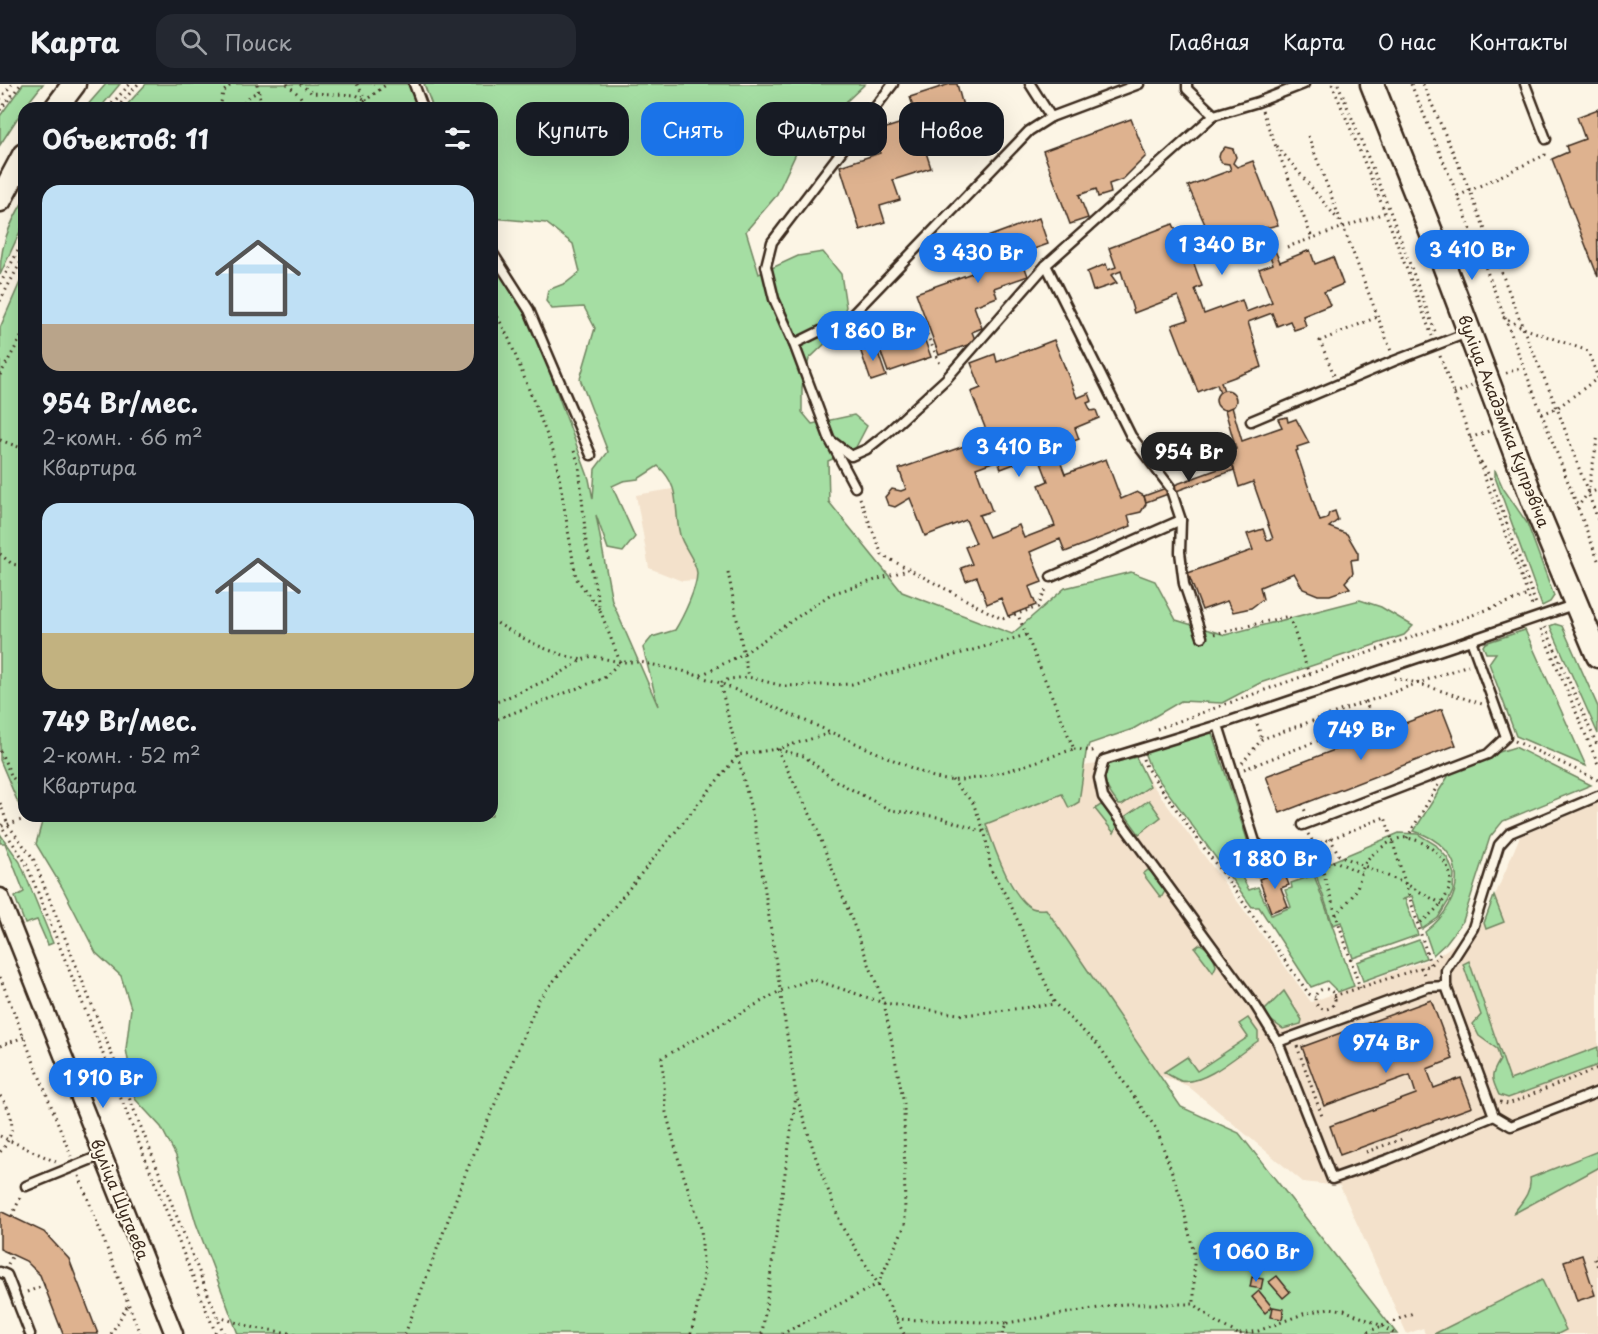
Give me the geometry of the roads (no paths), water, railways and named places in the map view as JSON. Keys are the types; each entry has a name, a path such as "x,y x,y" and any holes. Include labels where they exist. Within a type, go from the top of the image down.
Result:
{"main road":[{"path":"60,102 74,84"},
{"name":"вуліца Акадэміка Купрэвіча","path":"1372,84 1441,257 1529,492 1598,656"},
{"path":"0,200 18,166"}],"street":[{"name":"вуліца Шугаева","path":"0,897 3,916 174,1334"}],"lane":[{"path":"414,84 421,102"},
{"path":"855,487 830,440 794,344 774,299 766,266 772,242 894,84"},
{"path":"1030,84 1051,117"},
{"path":"794,344 851,316 1029,131 1051,117 1139,84"},
{"path":"830,440 851,456 867,449 946,379 1046,265 1215,115 1258,102 1304,84"},
{"path":"1525,84 1546,140"},
{"path":"1184,86 1215,115"},
{"path":"498,261 530,310 591,455"},
{"path":"1046,265 1131,436 1171,490 1181,520 1180,552 1184,584 1202,637"},
{"path":"1251,421 1469,332"},
{"path":"1051,577 1181,520"},
{"path":"1494,1116 1389,1159 1332,1179 1278,1042 1255,1005 1103,797 1099,778 1104,760 1374,674 1576,603"},
{"path":"1303,825 1488,754 1506,737 1471,640"},
{"path":"1218,725 1255,842 1278,861 1255,871"},
{"path":"1598,796 1510,833 1499,845 1473,928 1446,970 1446,986 1494,1116 1511,1126 1598,1092"},
{"path":"1278,1042 1428,987 1446,986"},
{"path":"26,1186 102,1155"},
{"path":"0,1272 7,1275 30,1334"}]}
